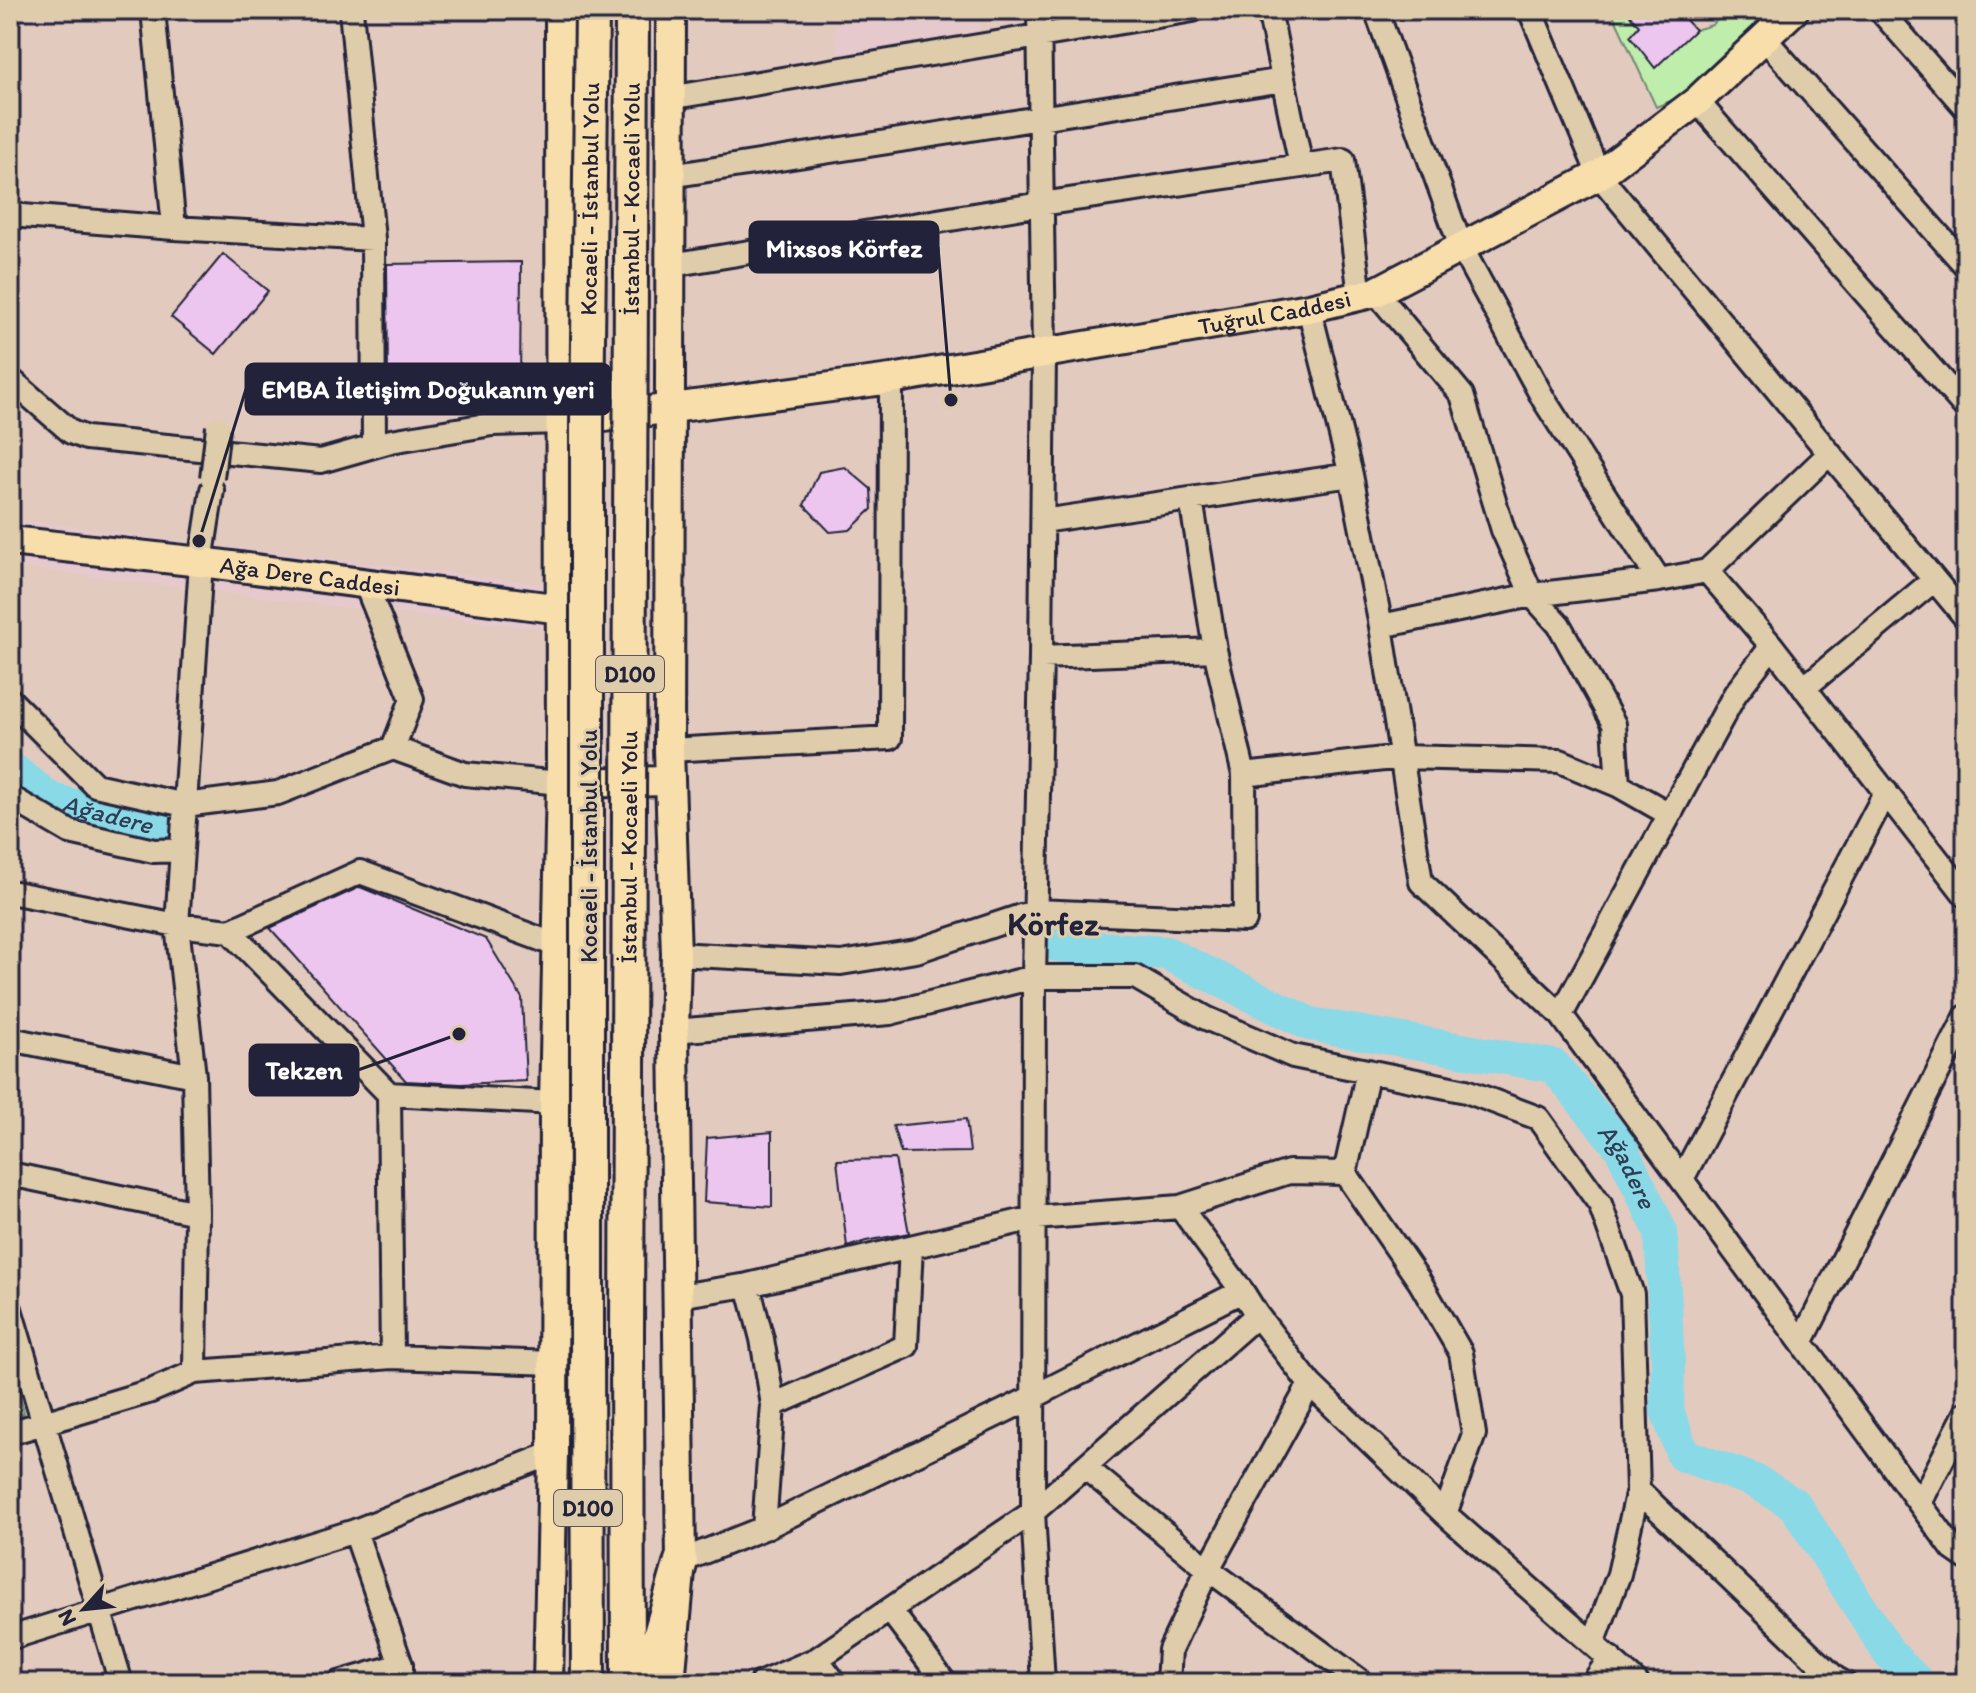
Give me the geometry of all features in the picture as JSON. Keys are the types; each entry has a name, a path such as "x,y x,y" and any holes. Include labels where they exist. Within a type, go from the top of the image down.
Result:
{"highway":[{"name":"Kocaeli - İstanbul Yolu","path":"588,1683 587,424 592,10"},
{"name":"İstanbul - Kocaeli Yolu","path":"628,1683 632,10"},
{"path":"646,1683 681,1561"}],"main road":[{"path":"548,1683 561,783 560,10"},
{"name":"Tuğrul Caddesi","path":"562,422 891,379 1309,308 1368,294 1599,175 1697,101 1794,10"},
{"path":"670,1683 681,1561 674,1031 676,954 669,750 669,98 674,11"},
{"path":"562,392 580,411 649,403 658,398 670,381"},
{"name":"Ağa Dere Caddesi","path":"10,541 201,562 561,609"},
{"path":"561,783 670,781"}],"street":[{"path":"153,10 174,228"},
{"path":"351,10 373,239 374,446"},
{"path":"1039,10 1044,354 1034,977 1033,1512 1043,1683"},
{"path":"669,98 1193,10"},
{"path":"1269,10 1301,166"},
{"path":"1376,10 1461,247 1544,400 1659,580"},
{"path":"1530,10 1599,175 1966,618"},
{"path":"1880,10 1966,108"},
{"path":"1764,38 1966,266"},
{"path":"670,176 1283,80"},
{"path":"1697,101 1966,408"},
{"path":"671,265 1041,204 1343,160 1368,294 1462,395 1503,530 1532,595 1559,625 1614,724 1618,785"},
{"path":"10,215 373,239"},
{"path":"1309,308 1351,475 1381,626 1421,882 1561,1015 1953,1549 1966,1558"},
{"path":"10,379 71,432 86,438 321,461 374,446 492,424 562,422"},
{"path":"669,750 890,738 891,379"},
{"path":"195,1372 197,1213 194,1076 177,925 201,562 218,427"},
{"path":"1381,626 1532,595 1707,571 1829,454"},
{"path":"1043,521 1351,475"},
{"path":"676,954 841,963 916,951 1036,911 1245,920 1244,775 1215,650 1191,499"},
{"path":"1707,571 1772,646 1966,896"},
{"path":"1804,688 1934,580"},
{"path":"366,585 412,699 393,748"},
{"path":"1561,1015 1735,694 1772,646"},
{"path":"1041,657 1215,650"},
{"path":"10,700 95,785 185,805 278,793 393,748 465,774 561,783"},
{"path":"1244,775 1401,757 1560,761 1618,785 1669,814"},
{"path":"1682,1179 1886,792"},
{"path":"10,797 70,832 154,851 181,850"},
{"path":"10,892 177,925 230,931 360,872 559,946"},
{"path":"230,931 389,1094 554,1103"},
{"path":"674,1031 890,1013 1034,977 1135,977 1206,1018 1293,1056 1466,1091 1538,1118 1600,1204 1632,1294 1638,1490 1593,1683"},
{"path":"1802,1341 1966,1017"},
{"path":"10,1039 194,1076"},
{"path":"1368,1071 1345,1173 1420,1282 1461,1353 1474,1434 1445,1514"},
{"path":"389,1094 392,1357"},
{"path":"678,1296 748,1285 1034,1218 1180,1207 1289,1172 1345,1173"},
{"path":"10,1174 197,1213"},
{"path":"1180,1207 1310,1384 1445,1514 1637,1683"},
{"path":"773,1405 906,1346 911,1247"},
{"path":"748,1285 762,1339 773,1405 764,1528"},
{"path":"681,1561 764,1528 1242,1291"},
{"path":"10,1309 121,1683"},
{"path":"761,1683 817,1659 1033,1512 1257,1315"},
{"path":"10,1433 151,1391 195,1372 392,1357 553,1363"},
{"path":"1168,1683 1170,1650 1208,1569 1310,1384"},
{"path":"1920,1503 1966,1413"},
{"path":"10,1638 355,1531 553,1453"},
{"path":"1086,1468 1208,1569 1363,1683"},
{"path":"1638,1490 1835,1678 1844,1683"},
{"path":"339,1683 401,1674 355,1531"},
{"path":"890,1610 945,1683"},
{"path":"817,1659 835,1683"}],"shaded area":[{"path":"846,10 977,10 980,31 839,56 833,29 848,20"},
{"path":"10,518 561,586 560,630 375,611 10,566"}],"green space":[{"path":"1611,10 1626,10 1634,20 1645,20 1631,36 1695,30 1712,25 1728,10 1775,10 1687,94 1656,107"},
{"path":"10,1354 24,1413 10,1417"}],"building":[{"path":"1626,10 1677,10 1695,30 1655,68 1630,36 1639,26"},
{"path":"223,254 268,291 216,354 171,317"},
{"path":"521,262 520,388 388,384 387,264"},
{"path":"845,467 871,489 872,509 850,530 830,532 804,505 819,472"},
{"path":"360,887 486,939 522,998 526,1081 461,1084 406,1081 270,928"},
{"path":"966,1119 970,1152 901,1153 893,1126"},
{"path":"772,1132 772,1207 704,1202 707,1138"},
{"path":"895,1159 909,1233 847,1247 837,1160"}],"waterway":[{"name":"Ağadere","path":"10,768 51,800 167,829"},
{"name":"Ağadere","path":"1057,945 1166,953 1310,1024 1554,1066 1621,1148 1661,1232 1668,1365 1667,1410 1683,1455 1755,1481 1795,1505 1889,1653 1918,1683"}],"place":[{"name":"Mixsos Körfez","path":"951,400"},
{"name":"EMBA İletişim Doğukanın yeri","path":"199,541"},
{"name":"Tekzen","path":"459,1034"}],"district":[{"name":"Körfez","path":"1053,924"}]}
